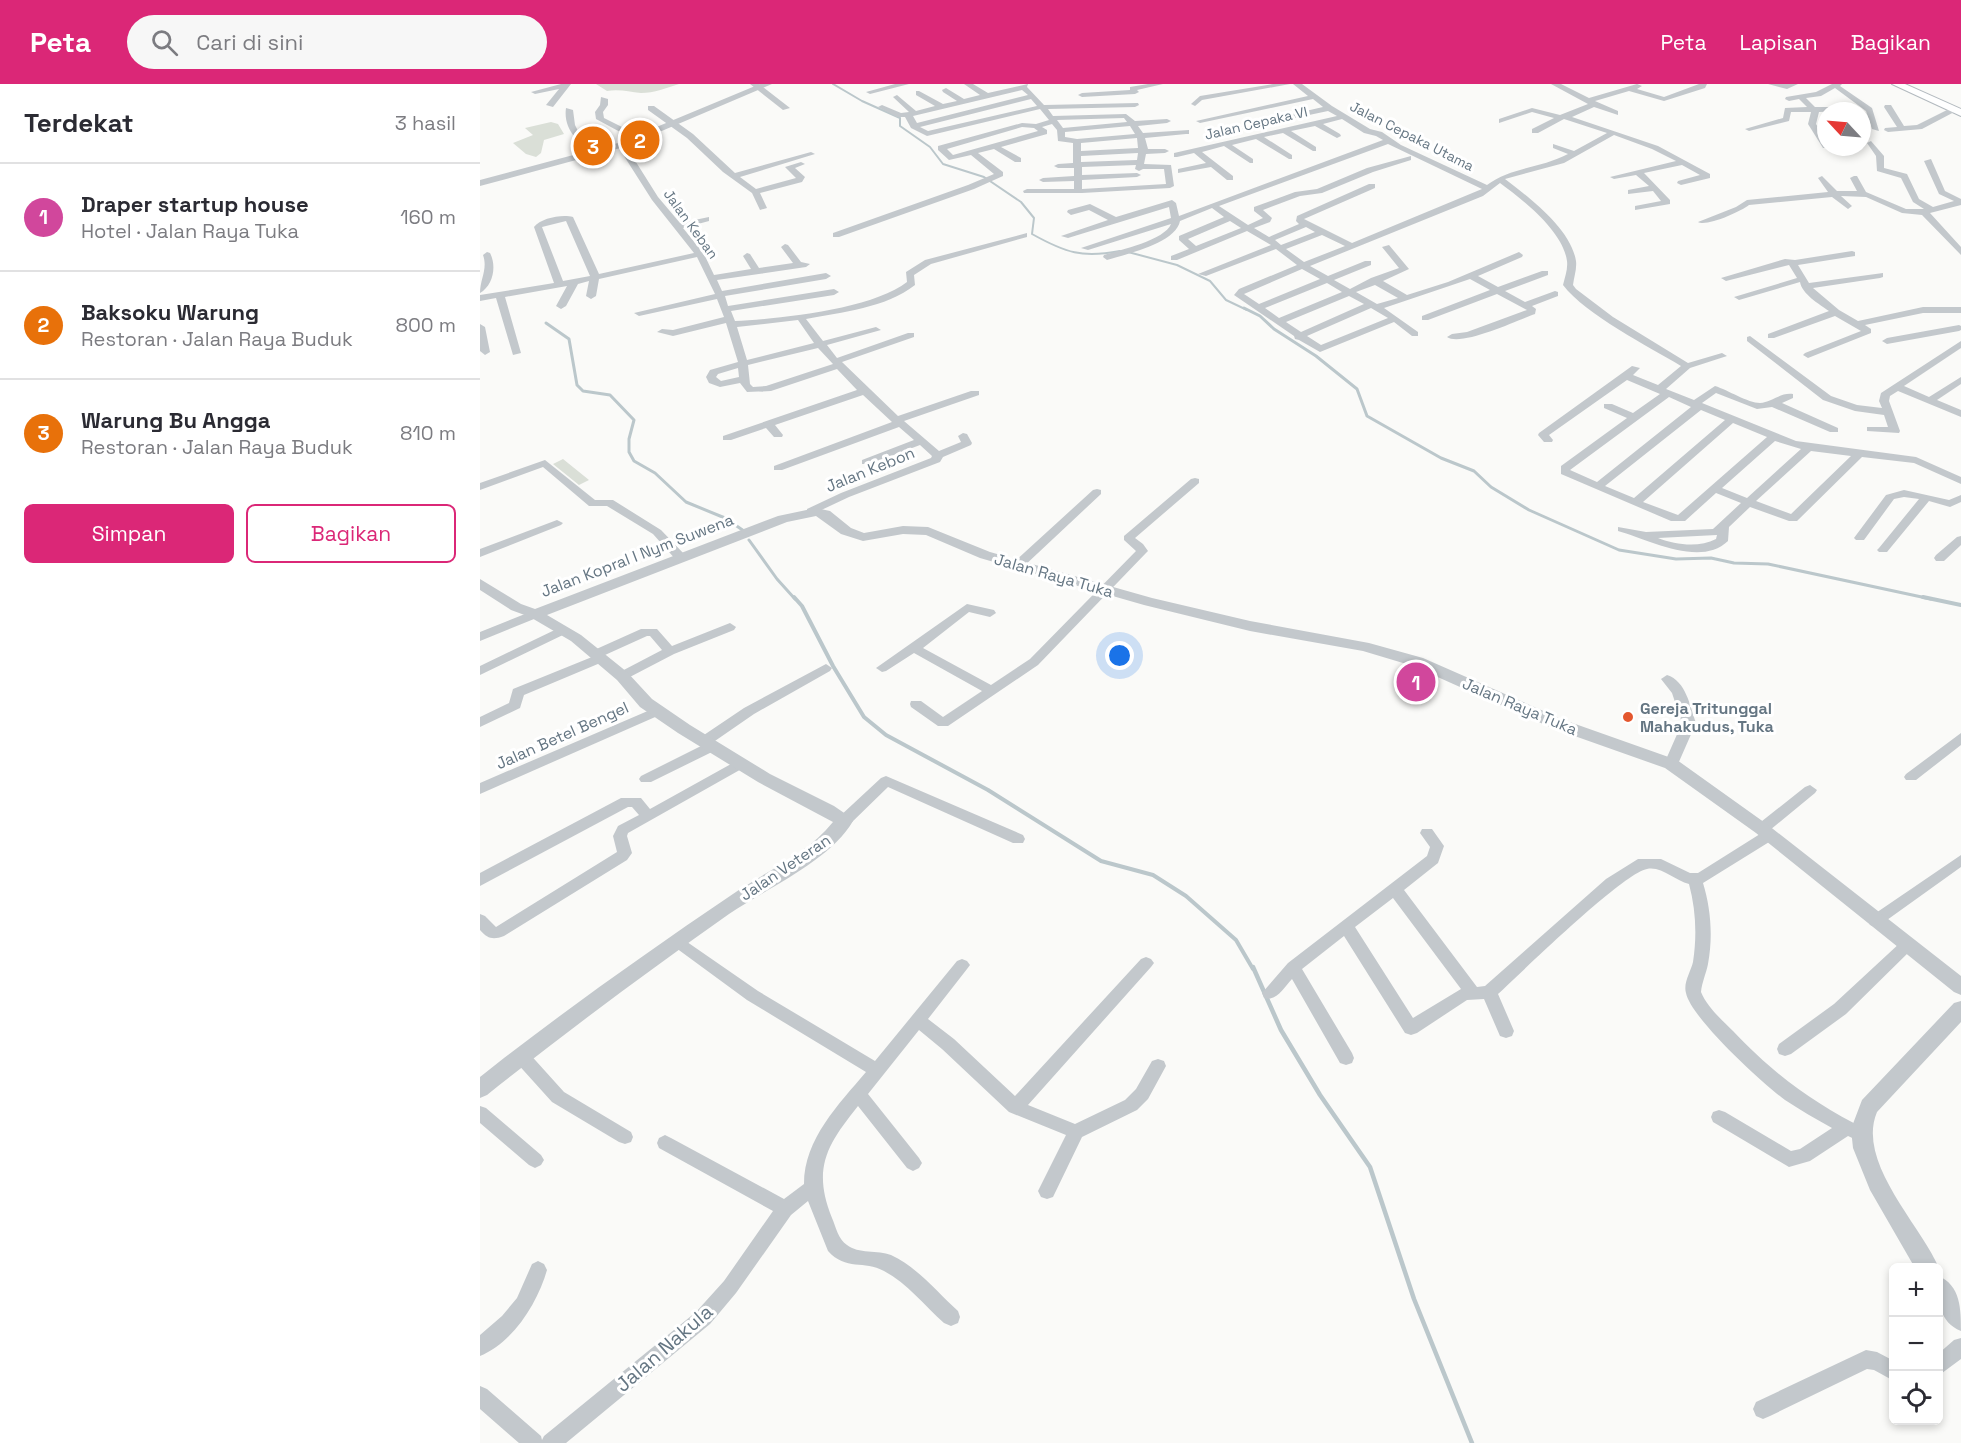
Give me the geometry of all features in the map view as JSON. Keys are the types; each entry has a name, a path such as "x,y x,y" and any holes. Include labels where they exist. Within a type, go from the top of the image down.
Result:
{"main road":[{"path":"1897,84 1957,112"}],"street":[{"path":"870,92 905,84"},
{"path":"968,84 987,96"},
{"path":"998,84 1007,91"},
{"path":"1081,84 1083,106"},
{"path":"1082,95 1159,84"},
{"path":"1195,104 1198,98 1248,97 1268,88 1286,84"},
{"name":"Jalan Cepaka Utama","path":"1297,84 1342,117 1487,188"},
{"path":"1555,84 1615,113"},
{"path":"1535,130 1591,102 1643,84"},
{"path":"1631,88 1664,99 1703,84"},
{"path":"1772,84 1787,87 1794,84"},
{"path":"534,92 567,85"},
{"path":"550,105 567,85"},
{"path":"480,183 625,144 760,85 786,108"},
{"path":"1789,99 1818,94 1837,85 1869,110 1876,129"},
{"path":"882,107 900,115 911,114 1024,86 1061,130 1061,139 1077,141 1186,132"},
{"path":"1126,116 1142,98 1132,88"},
{"path":"1268,88 1276,95"},
{"path":"946,90 962,101"},
{"path":"920,93 941,106"},
{"path":"914,126 1034,96"},
{"path":"1248,97 1269,106"},
{"path":"1200,121 1313,97"},
{"path":"897,98 911,114 914,126 928,134 1041,107 1135,105"},
{"path":"1802,98 1816,115 1812,124 1817,132"},
{"name":"Jalan Keban","path":"604,99 604,105 599,112 600,119 625,132 625,144 655,198 699,254 712,278 743,363 744,379"},
{"path":"1888,107 1902,129"},
{"path":"651,108 671,125 690,136 754,192 764,208"},
{"path":"1215,133 1329,108"},
{"path":"1749,129 1788,118 1788,110 1817,109"},
{"path":"569,110 569,126 573,134 595,153"},
{"path":"1502,121 1532,110 1563,117 1611,134 1652,145 1707,176 1680,183"},
{"path":"1888,130 1919,126 1957,112"},
{"path":"1036,126 1044,132 1025,142 995,146 949,157 941,147 1022,125 1036,126 1053,119 1126,116 1142,137 1144,151 1139,168 1139,188"},
{"name":"Jalan Cepaka VI","path":"1177,155 1342,117"},
{"path":"1061,130 1167,121"},
{"path":"1316,123 1337,136"},
{"path":"1768,124 1778,130"},
{"path":"1285,131 1313,149"},
{"path":"1395,318 1320,349 1298,337 1239,293 1480,194 1500,179 1555,163 1611,134"},
{"path":"1258,137 1289,157"},
{"path":"1077,141 1078,190"},
{"path":"1085,248 1181,218 1389,141"},
{"path":"1871,143 1880,156 1880,169 1904,176 1916,200 1928,211 1961,252"},
{"path":"1226,144 1250,161"},
{"path":"995,146 1018,160"},
{"path":"1556,146 1575,154"},
{"path":"1078,154 1165,151"},
{"path":"1196,151 1230,178"},
{"path":"836,235 962,191 998,175 999,173 972,152"},
{"path":"734,176 811,154"},
{"path":"1257,209 1298,194 1318,192 1370,170 1408,158"},
{"path":"1928,161 1942,192 1961,202"},
{"path":"1614,177 1681,162"},
{"path":"754,192 783,188 801,178 789,167 801,164"},
{"path":"1058,166 1077,164 1139,168"},
{"path":"1192,181 1181,171 1212,164"},
{"path":"1043,180 1168,166 1172,203 1181,218"},
{"path":"1638,172 1650,180 1653,189 1667,203 1638,208"},
{"path":"1822,178 1835,195 1848,206"},
{"path":"1854,178 1863,194"},
{"path":"1500,179 1521,195 1561,235 1572,260 1568,285 1573,291 1610,319 1687,366"},
{"path":"1027,191 1082,191 1170,186"},
{"path":"1354,247 1300,221 1300,218 1372,186"},
{"path":"1631,192 1653,189"},
{"path":"1702,222 1739,209 1747,203 1835,195 1863,194 1877,198 1896,209 1910,212 1928,211 1961,202"},
{"path":"1174,258 1249,229 1268,219 1257,209 1234,198"},
{"path":"1065,236 1113,219 1172,203"},
{"path":"1214,206 1324,279 1375,305 1415,334"},
{"path":"1071,212 1090,207 1113,219"},
{"path":"1107,257 1164,237 1173,230 1181,218"},
{"path":"1196,249 1182,238 1230,218"},
{"path":"559,284 538,227 546,222 570,219 595,276 591,296"},
{"path":"678,226 706,219"},
{"path":"1276,245 1303,225"},
{"path":"1203,274 1276,245 1319,233"},
{"path":"728,318 801,318 886,297 909,287 912,283 909,274 928,262 1024,235"},
{"path":"712,278 803,265 785,247"},
{"path":"1386,247 1415,278"},
{"path":"480,298 574,282 699,254"},
{"path":"1726,278 1785,262 1793,263 1852,254"},
{"path":"480,290 489,272 490,258 487,255"},
{"path":"1298,337 1375,305 1407,298 1471,276 1519,255"},
{"path":"747,256 757,272"},
{"path":"1257,308 1368,262"},
{"path":"1793,263 1817,299 1868,331 1808,355"},
{"path":"1277,322 1405,269"},
{"path":"1425,318 1545,273"},
{"path":"1739,297 1804,282 1880,275"},
{"path":"639,314 720,295 826,276"},
{"path":"1452,337 1469,335 1529,314 1532,310 1471,276"},
{"path":"1374,280 1407,298"},
{"path":"561,306 574,282"},
{"path":"662,332 673,333 834,292"},
{"path":"1524,306 1555,294"},
{"path":"500,295 516,353"},
{"path":"1856,324 1905,313 1938,309 1961,310"},
{"path":"1938,309 1960,328"},
{"path":"1772,336 1836,312"},
{"path":"801,318 820,345 863,391 938,455"},
{"path":"480,327 485,352"},
{"path":"1887,341 1960,328"},
{"path":"876,330 717,370 711,377 713,381 720,384 744,379 745,386 751,390 767,389 911,335"},
{"path":"1750,339 1827,398 1855,408 1887,412"},
{"path":"1871,429 1895,431 1887,412 1885,395 1961,344"},
{"path":"1722,356 1687,366 1634,417 1564,469 1567,473 1671,518 1681,519 1773,437"},
{"path":"1548,440 1544,435 1635,368"},
{"path":"1626,376 1773,437 1808,448 1916,460 1959,479"},
{"path":"1929,400 1961,380"},
{"path":"1897,387 1961,414"},
{"path":"1598,486 1715,389 1752,406 1761,407 1775,404 1789,396"},
{"path":"727,438 863,391"},
{"path":"778,468 975,393"},
{"path":"1775,404 1834,430"},
{"path":"1608,406 1634,417"},
{"path":"1635,502 1731,420"},
{"path":"768,424 778,435"},
{"name":"Jalan Kebon","path":"811,511 845,495 936,460 938,455 967,443 963,436"},
{"path":"866,462 921,441"},
{"path":"1622,529 1646,535 1676,548 1711,546 1722,541 1724,526 1808,448"},
{"path":"1715,489 1787,518 1795,518 1860,453"},
{"path":"480,487 545,463 593,504 609,502 657,532 681,558"},
{"path":"916,704 943,723 992,691 1049,649 1142,551 1140,546 1128,538 1195,482"},
{"path":"1018,565 1097,492"},
{"path":"1860,538 1893,496 1907,495 1950,504 1961,510"},
{"path":"1950,504 1961,498"},
{"path":"1883,550 1925,499"},
{"name":"Jalan Kopral I Nym Suwena","path":"480,584 516,607 535,614 783,519 811,511"},
{"name":"Jalan Raya Tuka","path":"811,511 825,514 846,531 860,537 874,537 903,530 919,530 1018,565 1213,618 1364,646 1403,656 1558,724 1671,764 1765,832 1961,987"},
{"path":"480,553 557,523"},
{"path":"1941,558 1961,539"},
{"path":"882,668 914,648 967,608 990,614"},
{"path":"480,637 535,614"},
{"name":"Jalan Veteran","path":"480,1089 677,941 828,840 844,821 828,810 740,764 657,711 599,656 563,630 535,614"},
{"path":"622,676 670,651 730,627"},
{"path":"480,671 563,630"},
{"path":"480,722 517,704 518,692 599,656 645,632 653,632 670,651"},
{"path":"914,648 992,691"},
{"path":"646,779 707,744 749,711 826,668"},
{"path":"1666,679 1678,691 1689,723 1671,764"},
{"name":"Jalan Betel Bengel","path":"480,789 657,711"},
{"path":"1911,777 1961,738"},
{"path":"480,920 492,933 498,932 622,856 625,851 620,834 740,764"},
{"path":"844,821 886,781 1018,839"},
{"path":"1347,927 1411,1028 1464,994 1481,993 1611,883 1643,863 1661,864 1681,876 1695,879 1715,870 1765,832 1810,790"},
{"path":"480,880 626,802 636,802 648,816"},
{"path":"1270,993 1293,967 1433,859 1437,846 1426,833"},
{"path":"1875,921 1961,860"},
{"path":"1695,879 1701,898 1704,925 1703,949 1693,992 1696,999 1714,1023 1789,1093 1853,1131 1925,1263"},
{"path":"1395,889 1481,993 1506,1031"},
{"path":"677,941 711,969 764,1003 836,1043 876,1070"},
{"path":"1785,1049 1840,1010 1906,945"},
{"path":"1015,1107 1146,963"},
{"path":"951,1317 887,1263 876,1259 849,1258 839,1252 834,1245 812,1188 812,1173 822,1143 832,1126 962,965"},
{"path":"1293,967 1346,1058"},
{"path":"1853,1131 1869,1106 1961,1009"},
{"path":"917,1019 941,1038 1015,1107 1076,1132"},
{"path":"521,1056 558,1098 625,1137"},
{"path":"1047,1191 1076,1132 1131,1105 1142,1094 1158,1066"},
{"path":"858,1094 912,1163"},
{"path":"480,1113 535,1160"},
{"path":"1719,1117 1789,1159 1804,1156 1842,1131 1853,1131"},
{"path":"665,1143 785,1209"},
{"name":"Jalan Nakula","path":"552,1443 704,1318 730,1287 785,1209 812,1188"},
{"path":"480,1347 525,1305 534,1289 538,1270"},
{"path":"1943,1293 1961,1320"},
{"path":"1943,1362 1961,1347"},
{"path":"1763,1409 1866,1359 1877,1361 1892,1371"},
{"path":"480,1396 534,1443"}],"shaded area":[{"path":"596,84 679,84 641,93 607,91"},
{"path":"551,122 558,124 564,134 544,140 541,153 536,157 526,154 513,143 533,135 525,128"},
{"path":"563,459 589,480 579,485 553,464"}],"waterway":[{"path":"833,84 862,101 900,118 900,126 930,147 943,164 984,177 1021,202 1034,218 1032,234 1065,250 1084,254 1120,251"},
{"path":"1128,252 1177,265 1210,281 1226,300 1247,310"},
{"path":"1244,308 1260,316 1274,329 1316,356 1357,389 1367,416 1441,458 1474,471 1491,487 1529,510 1619,550 1676,559 1711,558 1734,563 1768,564 1931,599"},
{"path":"546,323 569,339 577,385 583,391 610,395 634,420 629,439 629,452 634,461 655,473 686,502 725,518 744,531"},
{"path":"749,540 777,579 795,599"},
{"path":"794,597 802,606 833,666 864,717 886,735 988,790 1101,861 1153,875 1186,896 1236,940 1253,969"},
{"path":"1923,597 1961,605"},
{"path":"1253,967 1281,1030 1320,1095 1370,1167 1414,1299 1472,1443"}],"place":[{"name":"Baksoku Warung","path":"640,140"},
{"name":"Warung Bu Angga","path":"593,146"},
{"name":"Draper startup house","path":"1416,682"},
{"name":"Gereja Tritunggal Mahakudus, Tuka","path":"1628,717"}]}
